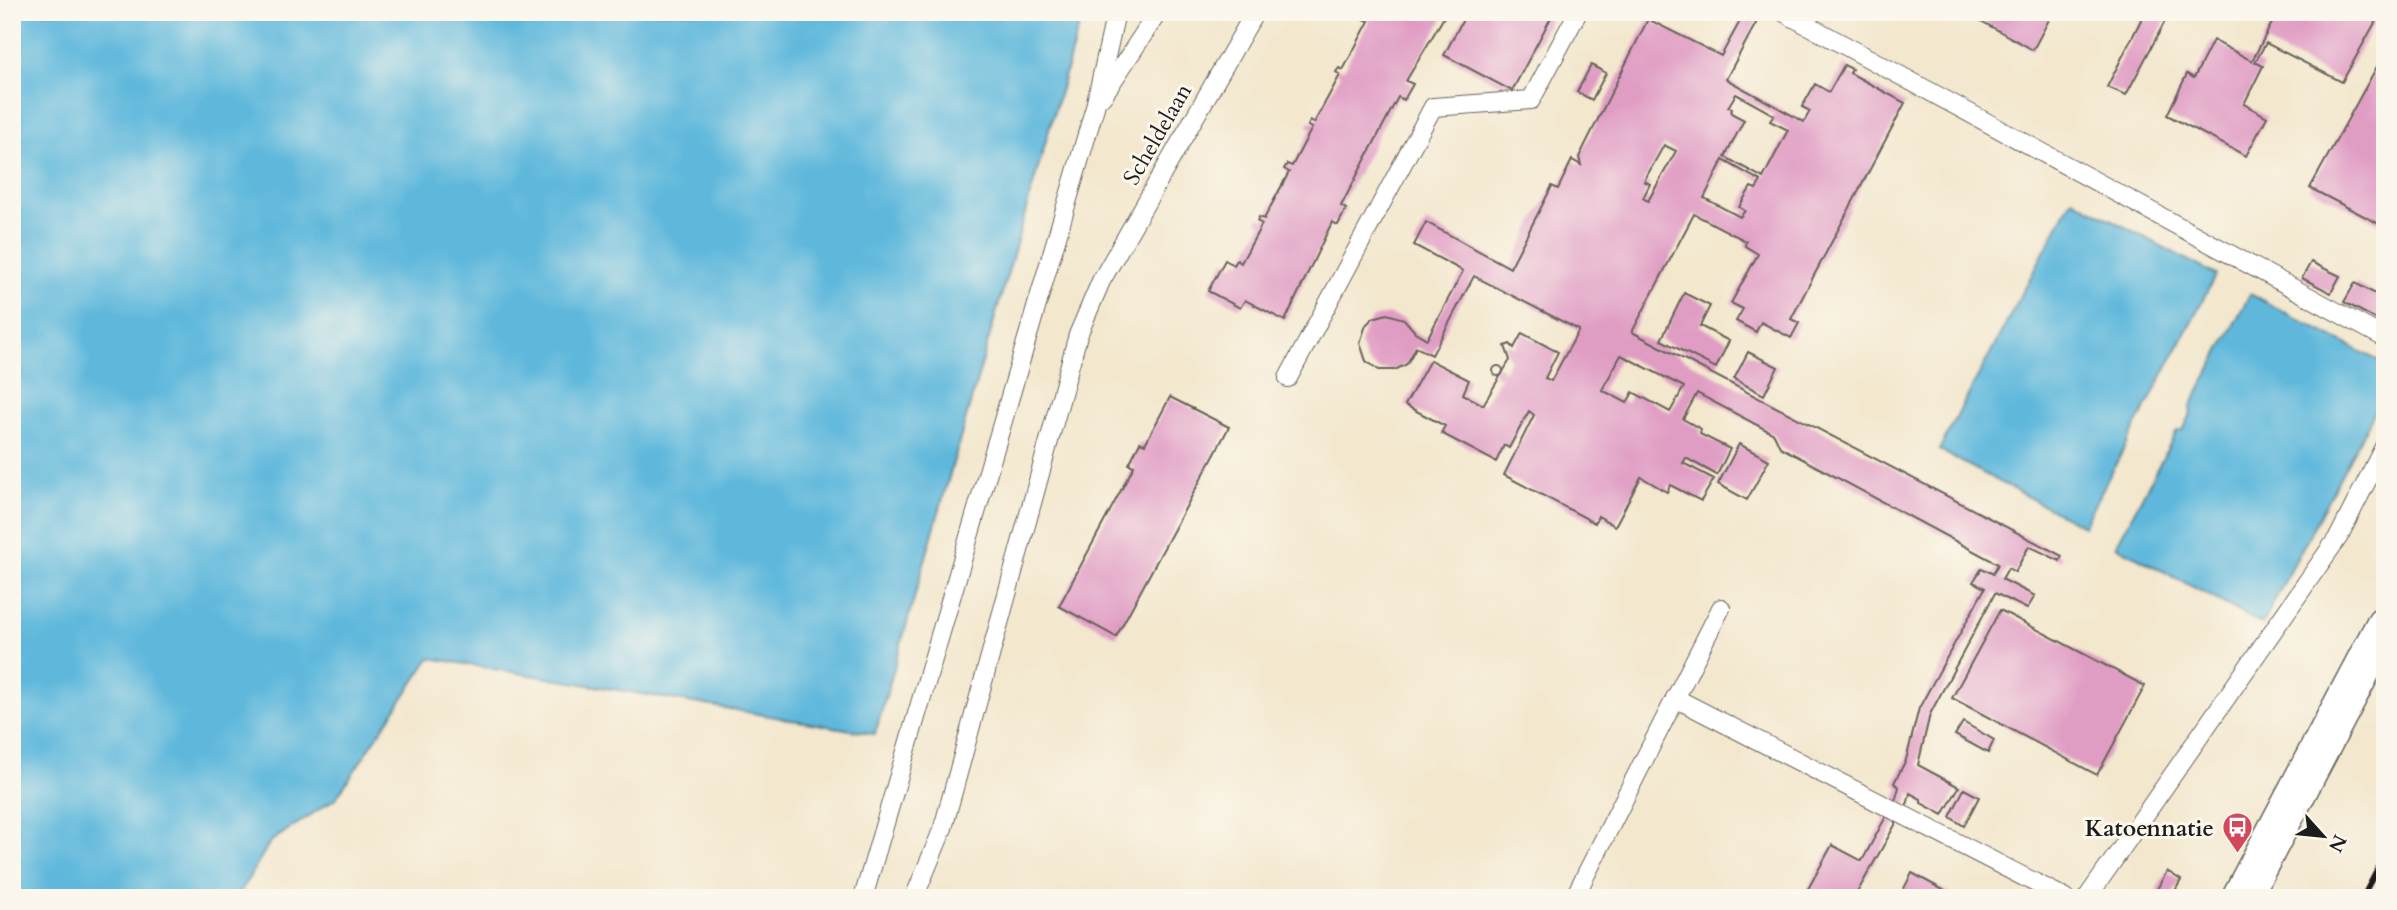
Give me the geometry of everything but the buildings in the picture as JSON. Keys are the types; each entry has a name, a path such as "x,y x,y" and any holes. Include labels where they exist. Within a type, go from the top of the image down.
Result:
{"main road":[{"path":"2241,898 2385,625"}],"lane":[{"path":"863,898 1095,107 1116,12"},
{"path":"1095,107 1158,12"},
{"name":"Scheldelaan","path":"914,898 943,828 1078,335 1101,281 1255,12"},
{"path":"1288,377 1433,107 1531,100 1578,12"},
{"path":"1783,12 2385,338"},
{"path":"2087,898 2339,536 2385,445"},
{"path":"1574,898 1721,608"},
{"path":"1675,698 2065,898"}],"water":[{"path":"12,12 1083,12 875,734 430,658 336,798 270,842 237,898 12,898"},
{"path":"2072,199 2216,275 2083,526 1939,450"},
{"path":"2250,294 2385,364 2385,392 2262,624 2116,546 2177,431 2183,430 2191,414 2190,408"}],"railway":[{"path":"2362,898 2385,855"}],"place":[{"name":"Katoennatie","path":"2237,855"}]}
